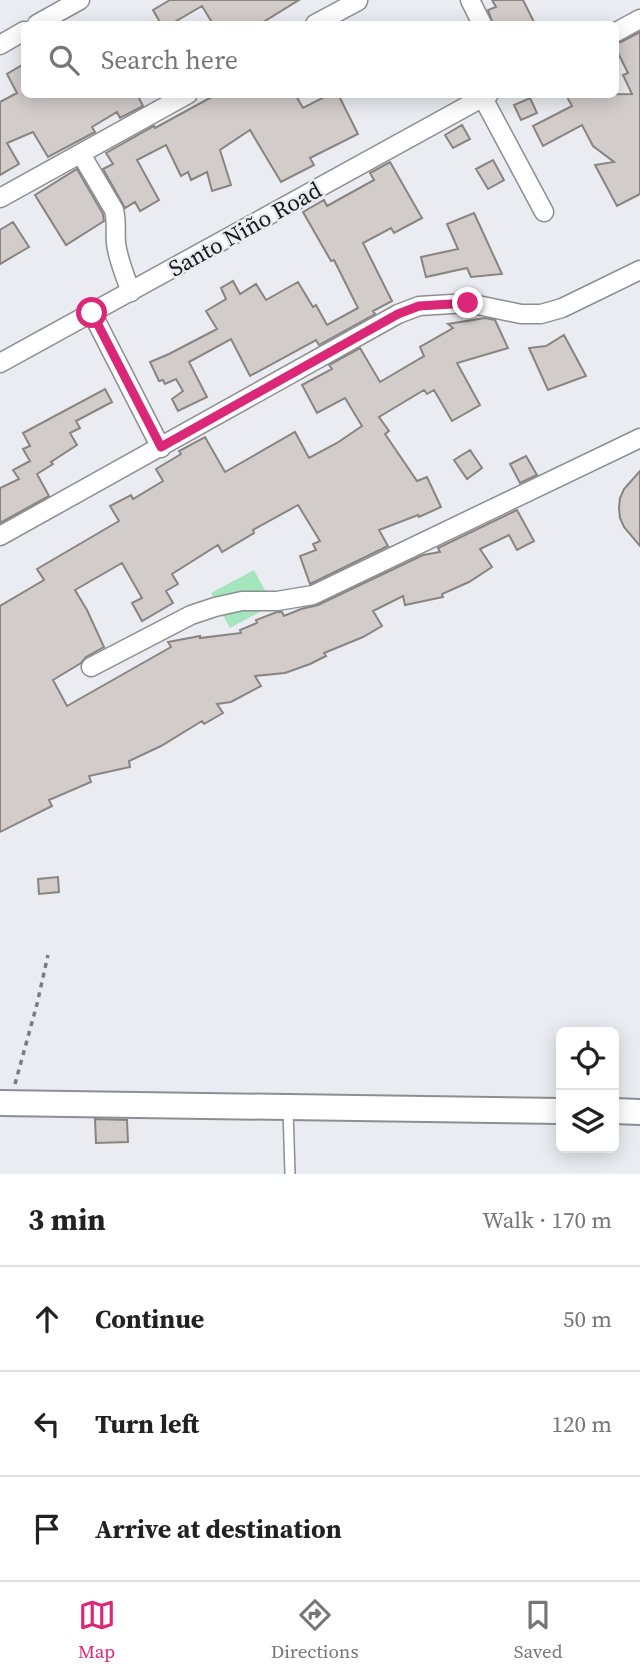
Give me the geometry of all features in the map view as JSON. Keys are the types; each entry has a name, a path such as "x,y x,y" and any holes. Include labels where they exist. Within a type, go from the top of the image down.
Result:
{"street":[{"path":"42,21 80,0"},
{"path":"470,0 480,21"},
{"path":"321,21 358,1"},
{"path":"619,30 640,19"},
{"path":"0,45 21,34"},
{"path":"0,198 181,98"},
{"name":"Santo Niño Road","path":"0,363 482,98"},
{"path":"487,98 544,212"},
{"path":"81,154 114,210 118,253 131,292"},
{"path":"0,537 398,314 419,306 468,303 521,314 541,314 562,308 640,270"},
{"path":"92,313 161,447"},
{"path":"91,667 191,615 242,601 277,601 313,595 640,439"},
{"path":"5,1103 556,1111"},
{"path":"619,1111 640,1112"}],"lane":[{"path":"288,1107 290,1174"}],"path":[{"path":"5,1103 37,1004 48,955"}],"green space":[{"path":"254,570 273,605 230,628 211,593"}],"building":[{"path":"170,0 299,0 265,21 211,21 202,6 176,21 159,21 153,10"},
{"path":"492,0 523,0 534,21 492,21 488,10 496,7"},
{"path":"640,32 640,194 617,206 595,165 614,162 593,146 582,125 543,146 533,126 572,106 568,98 619,98 619,94 632,94 623,75 628,73 619,55 621,42"},
{"path":"21,66 21,98 139,98 143,106 120,118 117,112 92,127 95,132 48,157 33,132 7,143 19,164 0,175 0,102 17,93 7,74"},
{"path":"210,98 297,98 303,108 322,98 340,98 358,134 310,158 314,165 281,182 250,130 220,150 231,185 212,191 207,172 191,180 188,172 181,176 166,145 137,160 159,200 140,211 135,202 125,208 103,169 113,164 106,153 154,126 155,128"},
{"path":"530,98 537,113 521,120 514,105"},
{"path":"462,125 470,139 453,148 445,135"},
{"path":"493,160 504,180 488,189 476,169"},
{"path":"390,162 422,218 394,233 391,228 363,243 392,301 373,311 375,314 319,345 316,340 250,376 231,339 189,362 207,397 178,411 172,399 183,391 176,379 165,384 163,380 159,381 150,362 217,329 206,311 226,299 221,288 233,281 240,294 256,284 266,300 298,282 327,325 358,308 334,260 331,261 303,212 324,200 327,206 374,180 370,173"},
{"path":"77,169 103,214 104,221 66,245 35,195"},
{"path":"474,213 502,274 471,277 467,268 426,277 421,257 458,249 447,224"},
{"path":"13,222 29,247 0,264 0,230"},
{"path":"485,318 495,320 508,348 457,363 480,405 452,421 434,390 427,394 424,390 379,417 389,431 385,434 417,481 427,477 441,507 379,530 388,546 310,584 300,556 316,550 313,544 320,541 298,505 253,530 254,533 222,552 218,545 172,574 178,584 166,591 173,603 142,621 132,603 142,598 122,563 75,590 104,647 53,680 67,706 171,647 168,642 241,633 240,630 257,623 256,620 277,612 282,612 284,616 318,605 423,555 440,552 438,548 517,510 534,541 517,550 509,535 480,549 492,567 469,582 442,594 443,597 405,605 403,596 373,611 382,626 324,653 326,656 310,664 285,673 255,676 261,686 231,702 217,704 223,713 204,724 202,721 161,746 129,761 130,767 89,776 91,782 49,800 52,806 0,832 0,606 44,580 37,569 119,521 110,506 131,495 133,499 163,481 156,469 181,454 179,451 205,437 225,472 295,432 309,458 362,426 345,398 317,413 302,385 332,369 329,365 360,348 380,382 424,356 420,347 453,328 448,324"},
{"path":"564,335 586,376 548,390 529,348 546,346"},
{"path":"105,389 112,402 76,421 80,428 70,433 77,445 37,474 49,496 0,523 0,488 19,479 13,470 30,461 23,449 30,446 23,433"},
{"path":"470,450 482,468 467,479 454,460"},
{"path":"526,456 537,475 520,483 510,464"},
{"path":"640,471 640,546 624,527 619,508 624,489"},
{"path":"58,877 59,892 39,894 38,879"},
{"path":"95,1119 127,1120 128,1142 96,1143"}],"route":[{"path":"92,313 161,447 398,314 419,306 468,303"}]}
